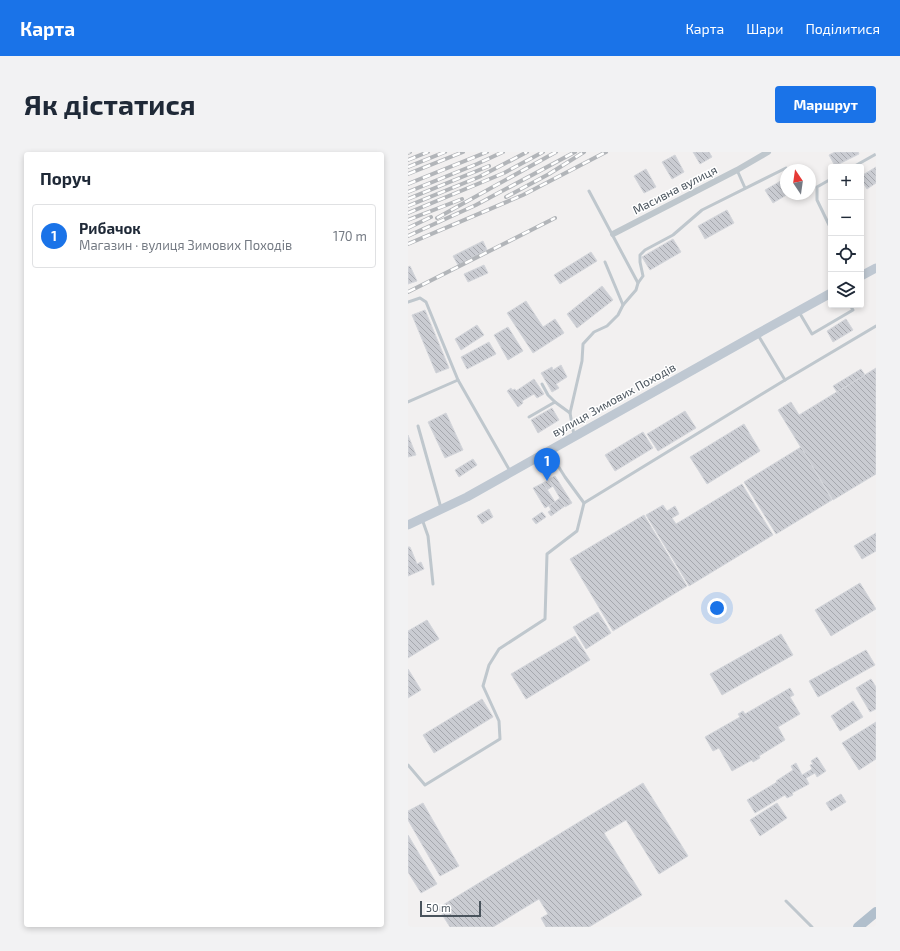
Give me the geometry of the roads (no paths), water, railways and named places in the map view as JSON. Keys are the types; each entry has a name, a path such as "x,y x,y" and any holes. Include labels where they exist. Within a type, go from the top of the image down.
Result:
{"main road":[{"path":"864,274 876,268"},
{"name":"вулиця Зимових Походів","path":"408,525 442,510 511,473 574,436 828,295"},
{"path":"858,927 876,912"}],"street":[{"name":"Масивна вулиця","path":"613,234 737,170 768,152"}],"lane":[{"path":"858,164 876,154"},
{"path":"737,170 745,188"},
{"path":"574,436 570,413 582,362 583,344 594,332 607,326 618,315 636,290 638,283 643,276 640,255 645,250 673,235 702,210 780,171"},
{"path":"828,181 817,187 817,200 828,223"},
{"path":"589,191 638,283"},
{"path":"605,262 624,305"},
{"path":"408,302 420,298 426,302 458,380 511,473"},
{"path":"799,312 812,334 853,310 852,308"},
{"path":"408,765 425,785 500,739 499,721 483,686 489,665 498,648 545,619 548,554 577,531 584,503 876,326"},
{"path":"757,334 785,380"},
{"path":"408,402 458,380"},
{"path":"542,384 548,395 570,413"},
{"path":"529,417 555,402"},
{"path":"418,426 442,510"},
{"path":"549,451 565,477 584,503"},
{"path":"422,519 428,536 434,584"},
{"path":"786,901 812,927"}],"railway":[{"path":"408,160 428,152"},
{"path":"408,167 445,152"},
{"path":"408,174 463,152"},
{"path":"408,184 487,152"},
{"path":"408,192 503,152"},
{"path":"408,206 479,177 527,152"},
{"path":"408,213 504,173 543,152"},
{"path":"437,218 556,152"},
{"path":"408,236 476,205 575,152"},
{"path":"506,197 549,174 584,152"},
{"path":"408,244 523,195 606,152"},
{"path":"408,199 489,166"},
{"path":"408,220 462,199"},
{"path":"408,228 431,217"},
{"path":"408,292 555,218"}],"place":[{"name":"Рибачок","path":"547,481"}]}
